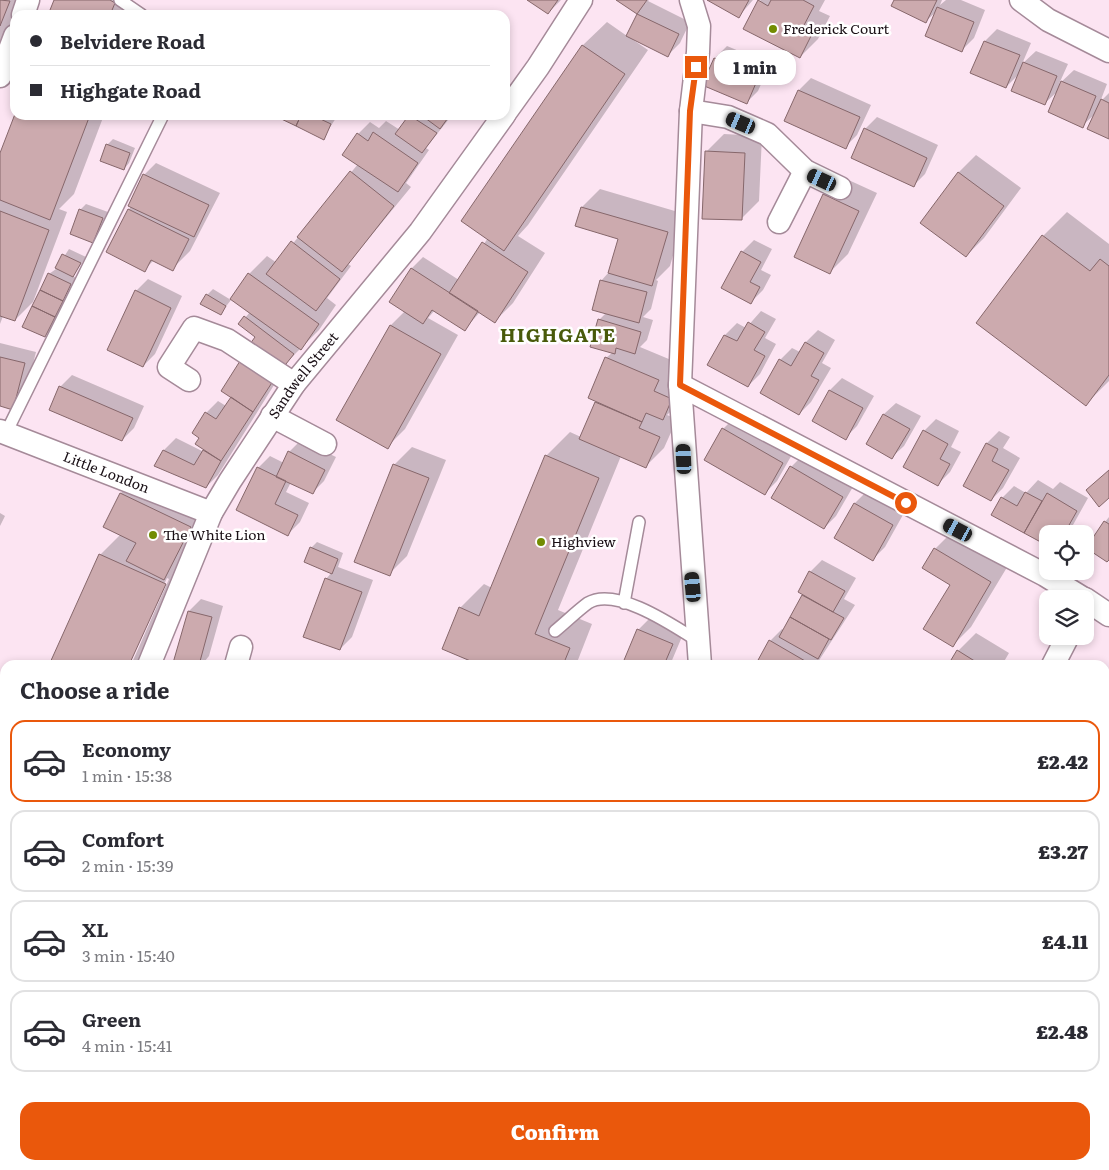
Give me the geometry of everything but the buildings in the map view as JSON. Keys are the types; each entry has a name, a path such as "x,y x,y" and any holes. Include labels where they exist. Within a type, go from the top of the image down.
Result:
{"street":[{"name":"Sandwell Street","path":"510,106 538,67 581,0"},
{"path":"691,0 699,26 698,52 690,111 680,385 700,660"},
{"path":"1021,0 1048,20 1109,51"},
{"path":"0,76 10,49"},
{"path":"690,111 728,117 768,134 805,171 840,188"},
{"name":"Sandwell Street","path":"151,660 211,513 272,416 294,384 420,232 500,120"},
{"path":"779,222 805,171"},
{"path":"189,380 169,367 194,328 227,340 294,384"},
{"path":"680,385 1045,575 1069,590"},
{"path":"272,416 325,444"},
{"name":"Little London","path":"3,432 211,513"},
{"path":"1094,606 1109,615"},
{"path":"1055,660 1063,645"}],"lane":[{"path":"120,0 135,10"},
{"path":"3,432 160,120"},
{"path":"624,603 639,522"},
{"path":"556,631 590,602 613,600 653,613 698,641"}],"place":[{"name":"Frederick Court","path":"773,29"},
{"name":"The White Lion","path":"153,535"},
{"name":"Highview","path":"541,542"}],"district":[{"name":"HIGHGATE","path":"558,335"}],"route":[{"path":"696,67 690,111 680,385 906,503"}]}
